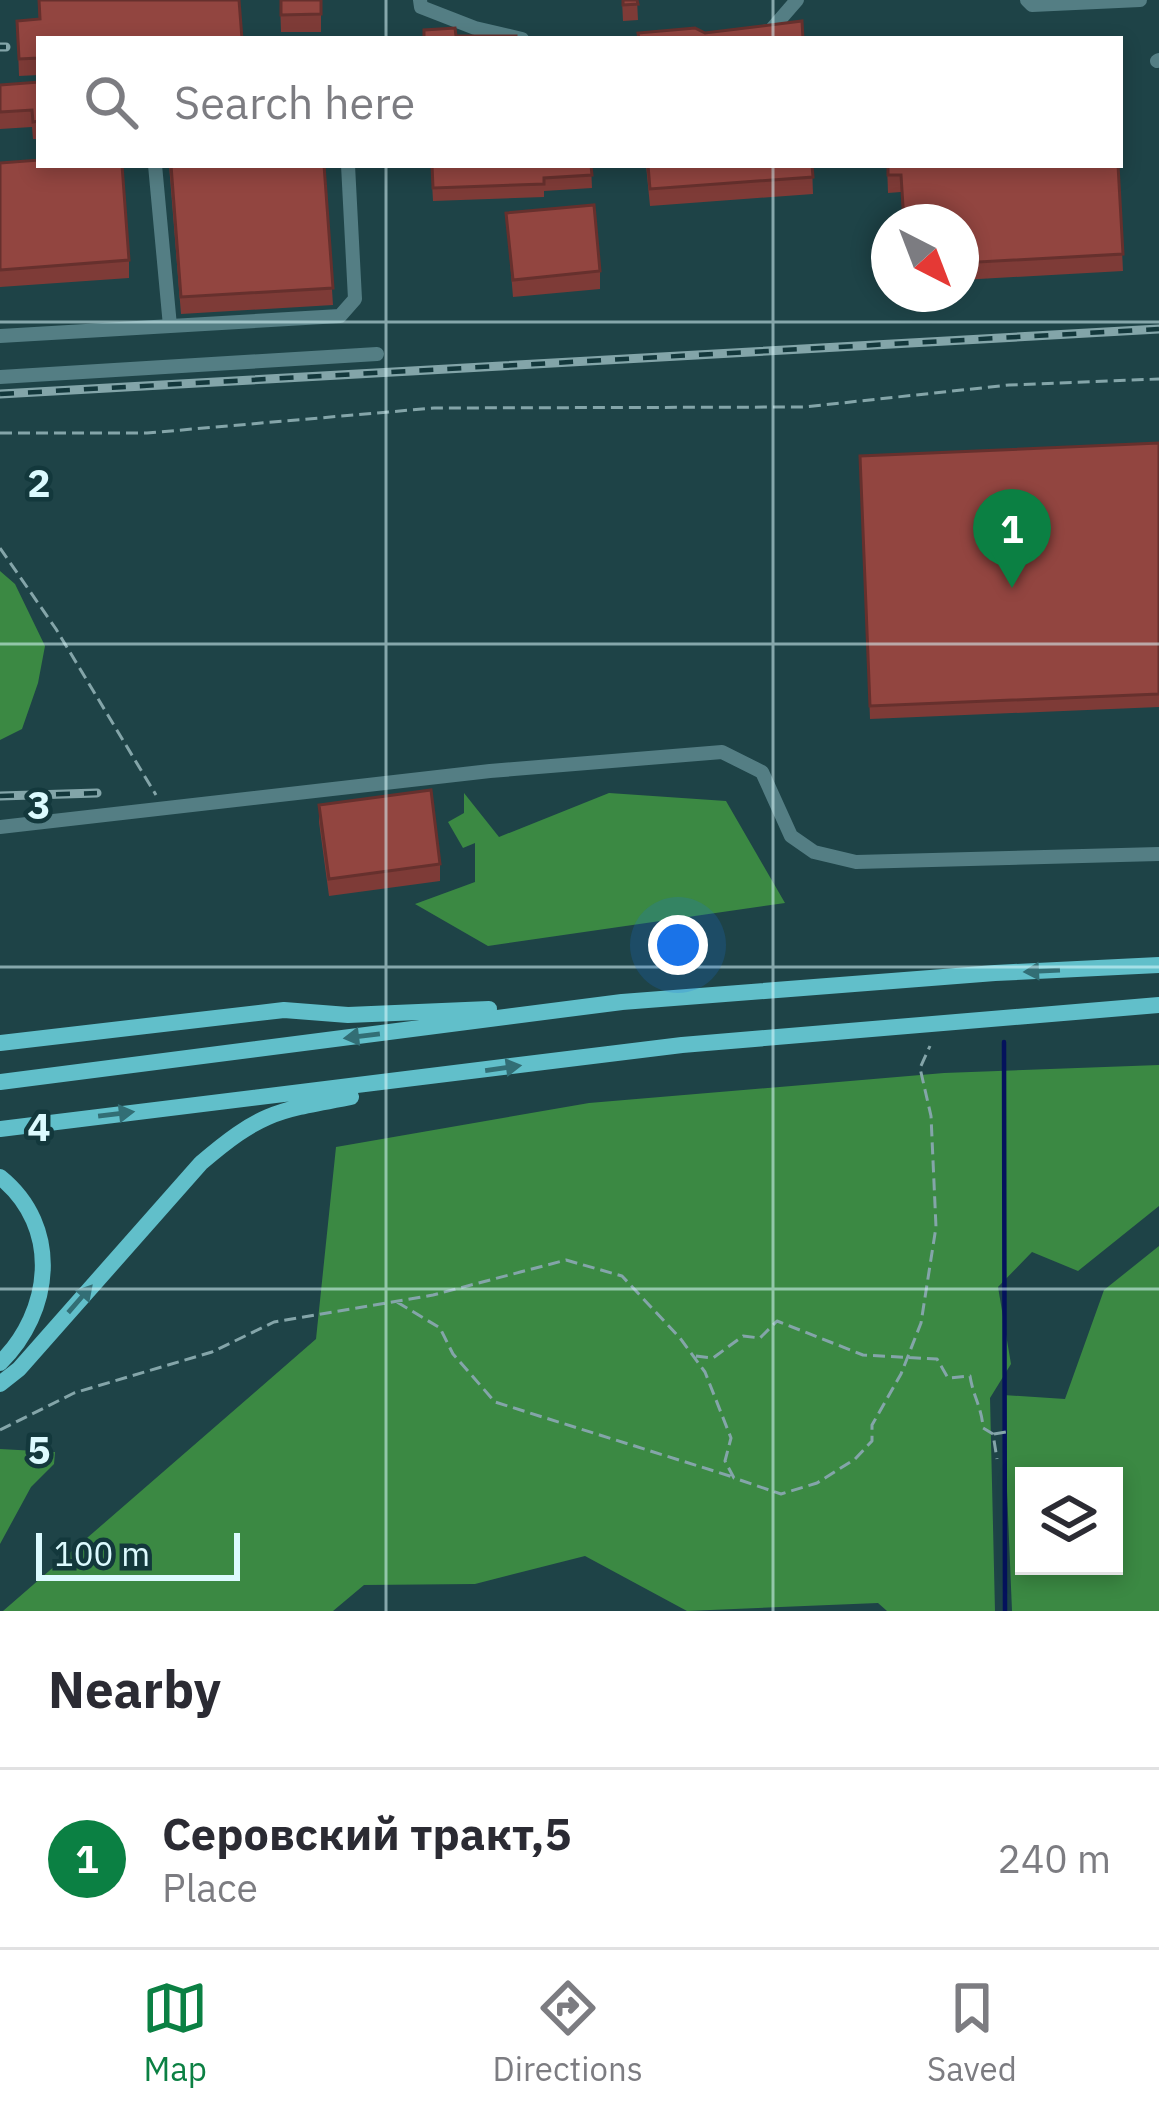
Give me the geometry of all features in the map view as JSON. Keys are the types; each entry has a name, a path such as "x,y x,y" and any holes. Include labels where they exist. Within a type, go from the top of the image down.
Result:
{"main road":[{"path":"0,1043 284,1010 348,1015 622,1002 972,974 1159,965"},
{"path":"0,1082 622,1002"},
{"path":"0,1129 705,1042 1159,1004"},
{"path":"0,1384 19,1370 201,1163 250,1122 274,1111 441,1076"},
{"path":"0,1178 17,1194 38,1231 44,1281 38,1307 18,1345 0,1363"}],"lane":[{"path":"420,0 421,7 509,36"},
{"path":"748,34 770,31 796,0"},
{"path":"1027,0 1032,5 1140,0"},
{"path":"155,168 170,326"},
{"path":"0,336 340,316 355,299 348,168"},
{"path":"0,376 377,354"},
{"path":"0,827 490,771 722,752 762,772 791,836 814,852 856,862 1159,854"}],"path":[{"path":"0,433 147,433 434,408 804,406 1009,385 1159,379"},
{"path":"0,548 152,784 161,810"},
{"path":"396,1301 440,1328 453,1354 495,1402 781,1493 817,1483 855,1459 872,1441 872,1425 921,1323 936,1227 931,1116 920,1067 930,1046"},
{"path":"0,1430 74,1393 212,1352 274,1322 396,1301 566,1260 622,1276 680,1338 705,1372 731,1438 725,1461 734,1478"},
{"path":"696,1356 713,1358 743,1336 760,1338 777,1321 862,1355 937,1360 948,1378 970,1376 973,1395 982,1407 983,1428 992,1434 1004,1433"},
{"path":"992,1434 997,1459"}],"green space":[{"path":"0,571 15,584 45,646 22,729 0,740"},
{"path":"464,793 499,837 609,793 726,801 785,903 488,946 415,904 475,882 475,843 463,848 448,822 464,813"},
{"path":"1159,1065 1159,1206 1078,1271 1032,1252 998,1287 1011,1364 990,1398 995,1611 887,1611 878,1603 687,1611 585,1556 475,1584 364,1585 333,1611 3,1611 316,1339 336,1147 589,1103 944,1073"},
{"path":"1159,1246 1159,1611 1012,1611 1003,1395 1065,1399 1104,1290"},
{"path":"0,1449 55,1452 54,1464 31,1487 0,1544"}],"building":[{"path":"39,0 239,0 242,36 36,36 36,58 19,59 17,21 40,19"},
{"path":"281,0 321,0 321,14 281,15"},
{"path":"802,21 803,36 638,33 695,28 705,33"},
{"path":"455,28 456,36 424,36 424,30"},
{"path":"36,82 36,122 32,110 0,112 0,85"},
{"path":"36,160 36,168 122,168 129,260 0,270 0,163"},
{"path":"171,168 324,168 333,288 181,297"},
{"path":"432,168 591,168 592,175 544,178 544,184 433,188"},
{"path":"648,168 812,168 813,177 650,189"},
{"path":"888,168 1118,168 1123,254 979,262 979,204 903,204 901,175 888,175"},
{"path":"594,205 600,271 513,280 506,213"},
{"path":"1159,443 1159,694 870,706 860,456"},
{"path":"431,790 440,864 329,879 319,805"}],"waterway":[{"path":"1004,1042 1005,1611"}],"railway":[{"path":"0,47 6,47"},
{"path":"0,394 1159,329"},
{"path":"0,796 97,793"}],"place":[{"name":"Серовский тракт,5","path":"1012,588"}]}
